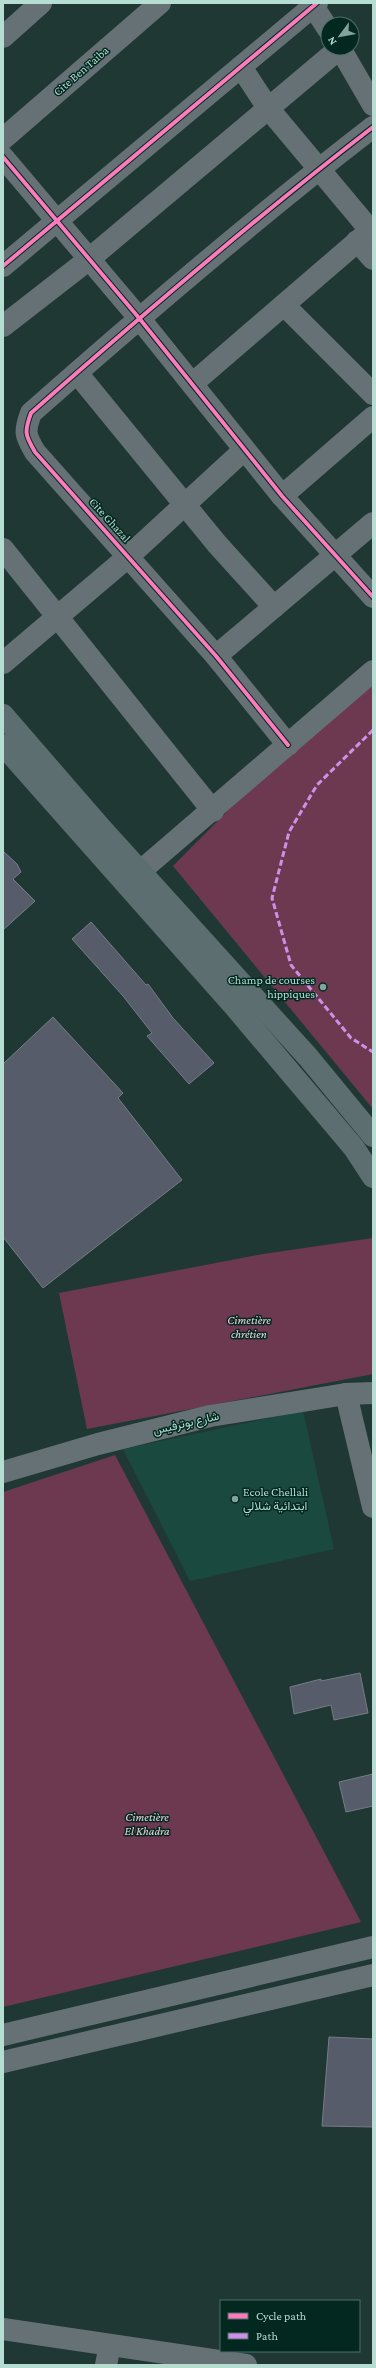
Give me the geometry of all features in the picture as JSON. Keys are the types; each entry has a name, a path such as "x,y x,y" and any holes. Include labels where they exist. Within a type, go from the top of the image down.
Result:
{"highway":[{"path":"3,715 255,1030 354,1148 373,1177"},
{"path":"3,745 308,1057 373,1136"}],"street":[{"path":"3,37 41,3"},
{"name":"Cite Ben Taiba","path":"3,139 160,3"},
{"path":"3,266 314,4 321,16"},
{"path":"3,326 88,260 330,56"},
{"path":"345,56 373,105"},
{"path":"241,67 268,108 367,233 373,260"},
{"name":"Cite Ghazal","path":"288,745 216,656 129,556 35,452 26,436 26,426 30,413 139,318 318,170 373,127"},
{"path":"3,157 58,221 88,260 139,318 282,496 334,556 373,597"},
{"path":"192,384 367,233"},
{"path":"284,305 373,394"},
{"path":"76,373 186,504 217,544 274,607"},
{"path":"282,496 373,417"},
{"path":"3,663 129,556 244,450"},
{"path":"216,656 373,523"},
{"path":"3,549 213,810"},
{"path":"134,879 373,670"},
{"name":"شارع بوترفيس","path":"3,1472 98,1444 210,1416 346,1394 373,1392"},
{"path":"346,1394 368,1448 373,1507"},
{"path":"3,2035 373,1947"},
{"path":"3,2062 373,1975"},
{"path":"3,2329 108,2355 246,2365"}],"shaded area":[{"name":"Ecole Chellali ابتدائية شلالي","path":"303,1411 334,1549 190,1581 123,1449"}],"green space":[{"name":"Champ de courses hippiques","path":"373,678 373,1109 173,866 283,755"},
{"name":"Cimetière chrétien","path":"373,1238 373,1374 87,1429 59,1293 263,1254"},
{"name":"Cimetière El Khadra","path":"115,1455 361,1922 3,2007 3,1492"}],"building":[{"path":"3,851 17,864 21,872 13,879 35,901 3,930"},
{"path":"91,922 146,985 148,984 173,1018 214,1063 189,1084 147,1036 152,1033 123,996 72,939"},
{"path":"53,1017 123,1093 118,1098 182,1180 43,1288 3,1237 3,1064"},
{"path":"360,1673 368,1713 334,1720 331,1705 294,1714 290,1687 321,1679 321,1681"},
{"path":"373,1774 373,1806 346,1812 339,1782"},
{"path":"329,2037 373,2039 373,2127 322,2126"}],"marked path":[{"path":"373,730 317,785 289,832 272,898 291,965 351,1038 373,1052"}],"cycle path":[{"path":"3,266 317,3"},
{"path":"288,745 216,656 35,452 27,437 27,425 31,413 157,303 329,161 373,127"},
{"path":"3,157 139,318 282,496 373,597"}],"place":[{"name":"Champ de courses hippiques","path":"323,987"},
{"name":"Ecole Chellali ابتدائية شلالي","path":"235,1499"}]}
